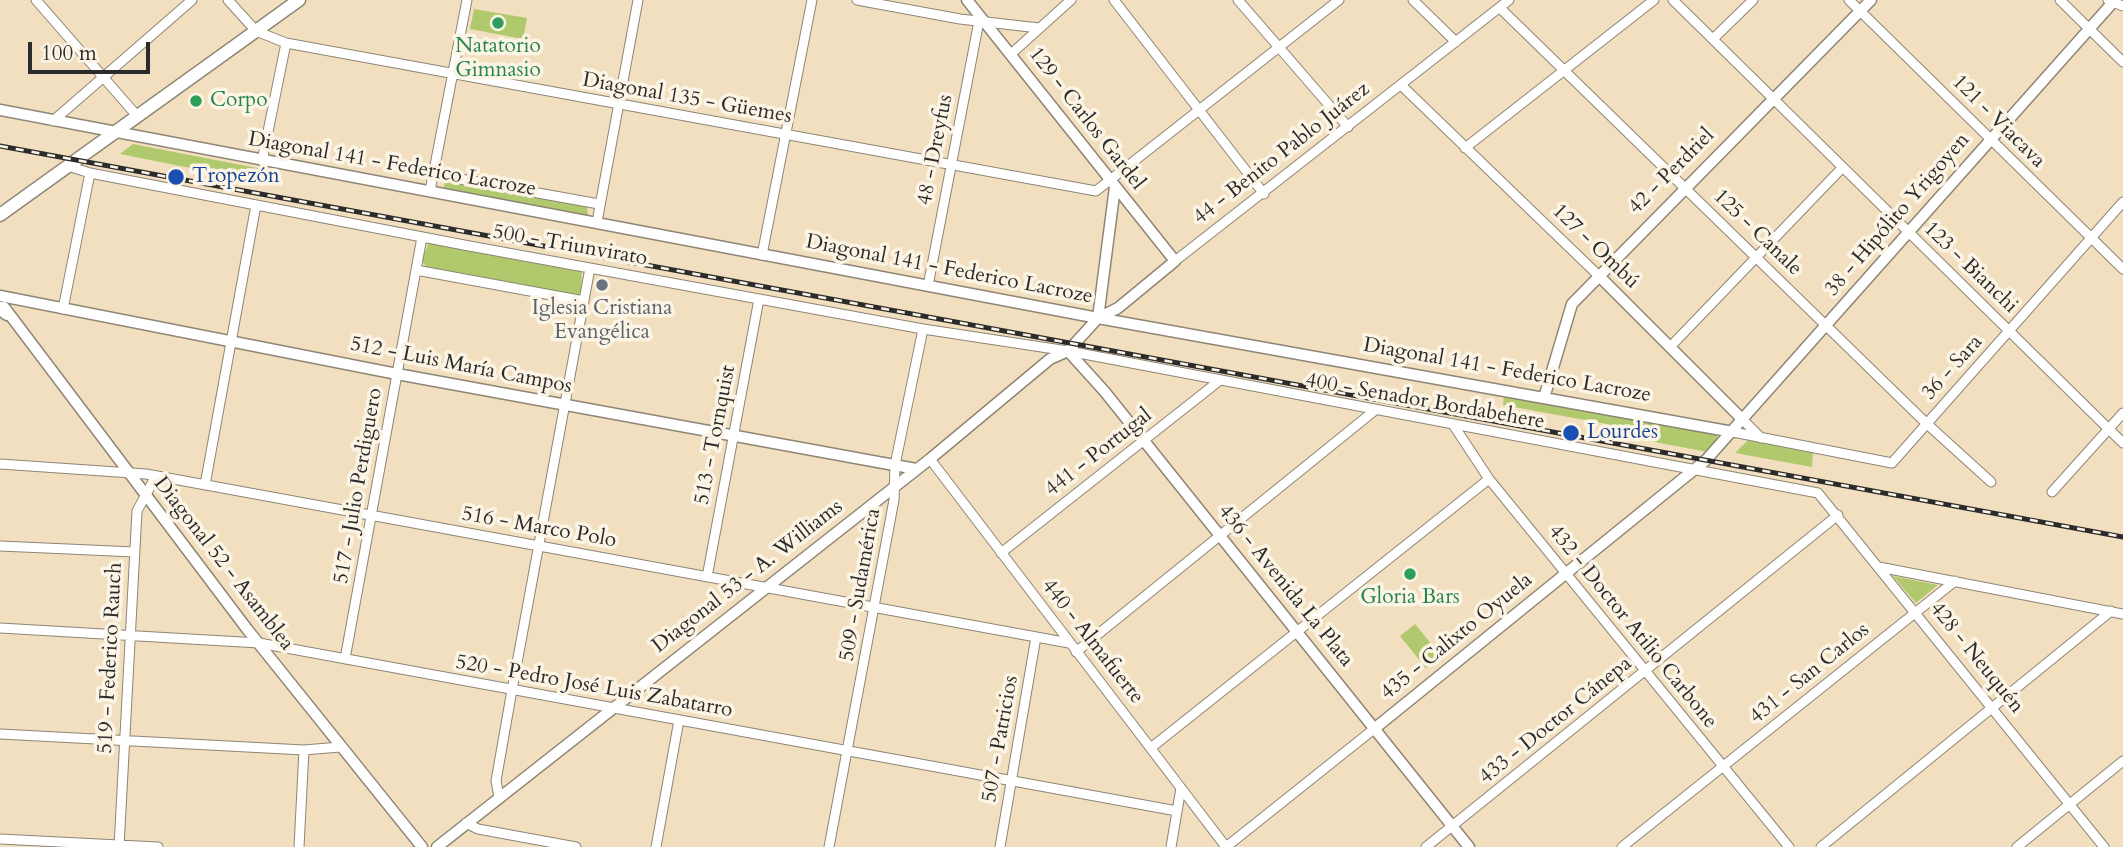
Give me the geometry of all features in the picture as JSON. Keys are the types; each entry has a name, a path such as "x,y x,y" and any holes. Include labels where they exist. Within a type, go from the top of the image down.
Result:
{"main road":[{"path":"0,215 299,0"}],"street":[{"path":"36,0 138,117"},
{"path":"53,121 192,0"},
{"path":"228,0 256,31"},
{"path":"430,191 467,0"},
{"path":"597,222 638,0"},
{"path":"762,255 812,0"},
{"path":"857,0 982,22 1039,28"},
{"name":"129 - Carlos Gardel","path":"967,0 1175,261"},
{"path":"1010,54 1070,0"},
{"path":"1114,0 1264,194"},
{"path":"1238,0 1348,127"},
{"path":"1098,318 1112,183 1197,110 1339,0"},
{"path":"1413,0 1456,42"},
{"name":"44 - Benito Pablo Juárez","path":"1079,338 1098,318 1118,308 1509,0"},
{"path":"1465,148 1654,0"},
{"name":"123 - Bianchi","path":"1672,0 2123,443"},
{"path":"1713,39 1753,0"},
{"name":"121 - Viacava","path":"1849,0 2123,270"},
{"name":"42 - Perdriel","path":"1544,398 1569,308 1684,187 1871,0"},
{"path":"2060,0 2123,62"},
{"name":"38 - Hipólito Yrigoyen","path":"1710,456 2114,2"},
{"name":"125 - Canale","path":"1500,8 1926,423 1991,482"},
{"name":"48 - Dreyfus","path":"928,286 982,22"},
{"name":"Diagonal 135 - Güemes","path":"256,31 286,43 1089,190 1112,183"},
{"path":"262,161 286,43"},
{"name":"127 - Ombú","path":"1401,86 1671,346 1761,438"},
{"name":"Diagonal 141 - Federico Lacroze","path":"0,110 1098,318 1892,463"},
{"name":"500 - Triunvirato","path":"68,166 90,173 422,237 923,329 1068,351"},
{"path":"1671,346 1842,168"},
{"path":"63,309 90,173"},
{"name":"Diagonal 141 - Federico Lacroze","path":"433,174 599,204"},
{"name":"36 - Sara","path":"1892,463 2123,202"},
{"path":"205,485 256,205"},
{"name":"517 - Julio Perdiguero","path":"345,659 422,237"},
{"path":"499,797 496,781 590,268"},
{"path":"416,270 584,301"},
{"name":"512 - Luis María Campos","path":"0,296 397,374 916,470"},
{"name":"513 - Tornquist","path":"707,577 759,299"},
{"name":"Diagonal 52 - Asamblea","path":"0,301 3,311 126,471 340,747 422,847"},
{"name":"509 - Sudamérica","path":"829,847 875,607 895,465 923,329"},
{"name":"Diagonal 53 - A. Williams","path":"437,847 930,459 1049,359 1068,351 1079,338"},
{"name":"400 - Senador Bordabehere","path":"1068,351 1818,493"},
{"name":"436 - Avenida La Plata","path":"1068,351 1079,360 1144,440 1469,847"},
{"name":"441 - Portugal","path":"1001,553 1219,381"},
{"path":"1076,652 1374,411"},
{"path":"2052,492 2123,412"},
{"name":"432 - Doctor Atilio Carbone","path":"1454,426 1489,479 1789,847"},
{"name":"435 - Calixto Oyuela","path":"1226,847 1567,575 1710,456"},
{"name":"440 - Almafuerte","path":"930,459 1226,847"},
{"name":"516 - Marco Polo","path":"0,464 126,471 156,476 1069,643"},
{"name":"519 - Federico Rauch","path":"119,846 137,511 156,476"},
{"path":"1152,747 1489,479"},
{"name":"428 - Neuquén","path":"1818,493 2104,847"},
{"name":"433 - Doctor Cánepa","path":"1426,847 1838,515"},
{"path":"0,546 135,552"},
{"path":"1880,567 2123,614"},
{"name":"431 - San Carlos","path":"1622,847 1955,581"},
{"path":"1821,847 2111,611"},
{"name":"520 - Pedro José Luis Zabatarro","path":"0,628 259,643 1177,811"},
{"name":"507 - Patricios","path":"1000,847 1036,637"},
{"path":"656,847 680,720"},
{"path":"0,734 304,750 340,747"},
{"path":"299,847 304,750"},
{"path":"2017,847 2123,761"},
{"path":"1171,847 1181,788"},
{"path":"466,823 478,829 576,847"},
{"path":"0,839 158,847"}],"green space":[{"name":"Natatorio Gimnasio","path":"474,9 527,18 523,39 470,29"},
{"path":"133,144 262,169 260,182 120,154"},
{"path":"445,181 587,206 588,215 585,218 443,191"},
{"path":"429,241 582,270 581,291 578,296 427,268 422,261"},
{"path":"1504,395 1716,433 1718,440 1708,452 1649,441 1650,432 1503,405"},
{"path":"1748,440 1813,452 1812,467 1735,453"},
{"path":"1893,576 1938,585 1916,603"},
{"path":"1415,624 1441,656 1426,668 1400,636"}],"railway":[{"path":"0,146 2123,537"}],"place":[{"name":"Natatorio Gimnasio","path":"498,23"},
{"name":"Corpo","path":"196,101"},
{"name":"Tropezón","path":"176,177"},
{"name":"Iglesia Cristiana Evangélica","path":"602,285"},
{"name":"Lourdes","path":"1571,433"},
{"name":"Gloria Bars","path":"1410,574"}]}
